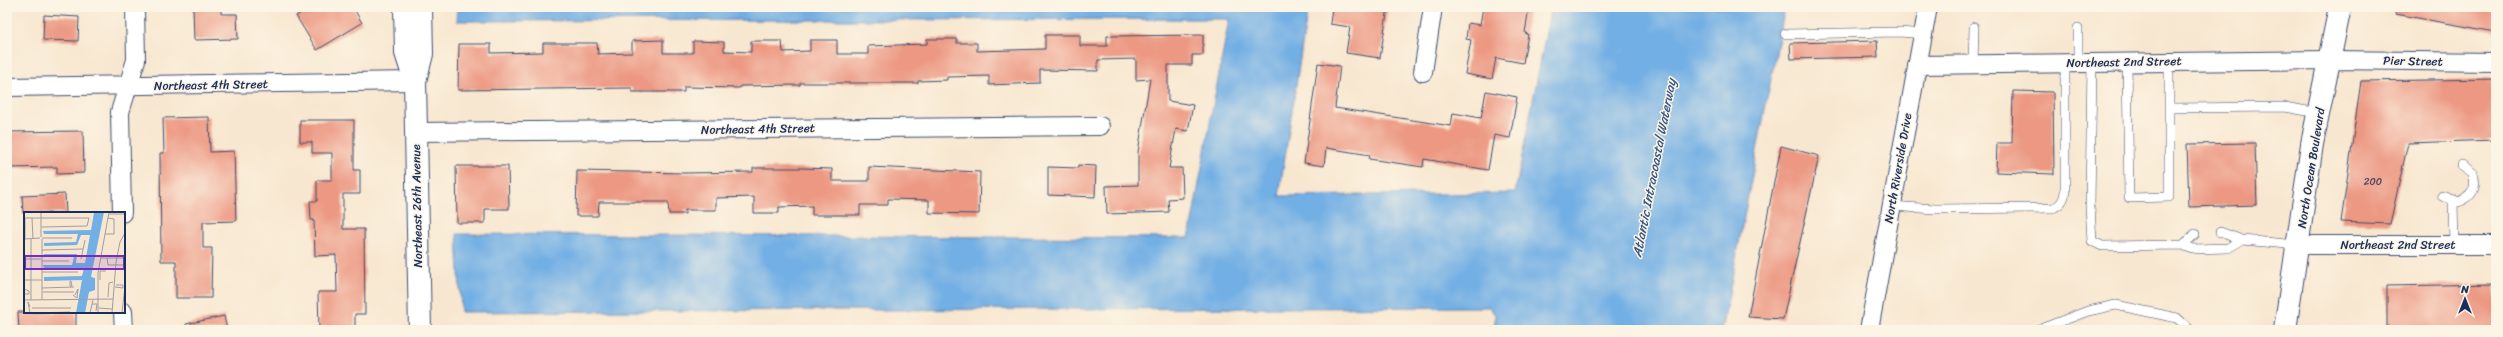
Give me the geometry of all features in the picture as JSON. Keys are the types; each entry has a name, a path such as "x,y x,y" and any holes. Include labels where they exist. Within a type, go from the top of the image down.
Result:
{"street":[{"path":"122,212 120,112 136,60 135,7"},
{"name":"Northeast 26th Avenue","path":"405,7 406,53 415,81"},
{"name":"Northeast 26th Avenue","path":"420,330 415,81 422,54 421,7"},
{"path":"1423,72 1433,7"},
{"name":"North Riverside Drive","path":"1870,330 1928,7"},
{"name":"North Ocean Boulevard","path":"2285,330 2299,245 2312,144 2331,60 2340,7"},
{"name":"Northeast 2nd Street","path":"1918,64 2331,60"},
{"name":"Pier Street","path":"2331,60 2496,62"},
{"name":"Northeast 4th Street","path":"7,87 415,81"},
{"name":"Northeast 4th Street","path":"416,132 1100,126"},
{"name":"Northeast 2nd Street","path":"2299,245 2496,245"},
{"path":"123,313 124,330"}],"lane":[{"path":"1973,64 1974,27"},
{"path":"2078,28 2079,63 2092,241 2102,246 2183,245 2193,249 2228,248 2242,240"},
{"path":"1785,34 1900,32 1923,34"},
{"path":"2127,62 2129,198 2169,197 2169,62"},
{"path":"1892,206 1935,209 2053,208 2058,206 2064,198 2065,192 2079,63"},
{"path":"2170,108 2285,107 2319,114"},
{"path":"2442,196 2453,202 2464,200 2475,186 2473,173 2462,165"},
{"path":"2453,202 2454,245"},
{"path":"2220,232 2242,240 2299,245"},
{"path":"2183,245 2195,234"},
{"path":"2038,330 2088,311 2116,305 2177,318 2190,330"}],"water":[{"name":"Atlantic Intracoastal Waterway","path":"458,7 1308,7 1279,196 1515,193 1551,7 1785,7 1722,330 1493,330 1496,316 1489,307 461,312 457,234 1189,238 1229,19 457,21"}],"building":[{"path":"193,7 221,7 221,14 237,14 238,39 194,40"},
{"path":"311,7 353,7 362,23 317,50 296,16"},
{"path":"1332,7 1388,7 1380,58 1346,53 1350,27 1330,24"},
{"path":"1483,7 1529,7 1525,33 1528,34 1523,63 1496,58 1492,79 1465,74 1471,40 1466,39 1468,23 1480,25"},
{"path":"2395,7 2496,7 2496,32 2395,14"},
{"path":"44,15 79,17 78,41 43,40"},
{"path":"1045,35 1080,35 1080,46 1107,46 1107,36 1203,35 1203,55 1192,55 1192,65 1168,65 1168,101 1193,105 1188,131 1176,129 1169,168 1182,168 1183,198 1168,199 1169,212 1107,214 1106,186 1138,185 1138,152 1150,79 1136,80 1136,59 1098,60 1098,71 1040,70 1040,83 989,85 989,76 947,77 947,80 918,81 918,83 800,83 800,85 740,86 740,88 684,87 684,92 632,92 632,88 458,90 459,44 491,44 491,53 543,52 543,43 597,43 598,54 632,53 632,41 663,40 663,53 693,53 693,41 724,42 724,51 751,52 751,41 782,41 783,52 810,51 810,40 837,40 837,54 868,54 868,46 927,44 927,39 957,39 957,43 977,43 977,51 1045,49"},
{"path":"1877,41 1878,57 1791,59 1790,43"},
{"path":"1318,63 1340,66 1335,108 1451,126 1453,113 1481,118 1486,91 1517,97 1510,138 1494,135 1488,170 1424,159 1423,167 1369,159 1370,155 1326,148 1324,166 1304,163"},
{"path":"2496,79 2496,140 2408,143 2390,224 2341,222 2361,81"},
{"path":"2013,91 2053,92 2054,174 1996,172 1997,143 2012,143"},
{"path":"209,117 210,152 234,151 236,221 203,222 203,248 212,248 211,298 176,298 176,261 161,261 160,153 164,153 163,118"},
{"path":"300,120 354,120 354,170 360,170 360,194 343,194 343,229 364,229 365,314 355,314 355,330 319,328 318,292 337,292 336,255 315,256 314,220 311,220 310,201 317,201 317,180 332,180 332,153 312,153 312,142 300,142"},
{"path":"83,131 84,173 57,174 57,167 7,168 7,132"},
{"path":"2255,143 2257,205 2189,207 2187,144"},
{"path":"1781,146 1819,156 1783,319 1748,317"},
{"path":"1078,165 1096,166 1095,197 1048,195 1048,167 1078,168"},
{"path":"456,166 508,166 509,209 485,209 485,223 457,223"},
{"path":"869,167 980,172 979,214 929,213 929,200 888,199 888,205 860,205 860,215 812,215 812,206 779,207 779,213 754,213 754,197 716,198 716,210 685,210 685,214 669,214 668,202 599,202 598,216 576,216 577,171 684,173 753,172 753,168 832,169 832,181 869,181"},
{"path":"65,194 66,212 23,213 22,196"},
{"path":"2496,284 2496,330 2387,330 2387,286"},
{"path":"18,312 76,313 76,330 19,330"},
{"path":"224,316 227,330 187,330 186,324"}]}
